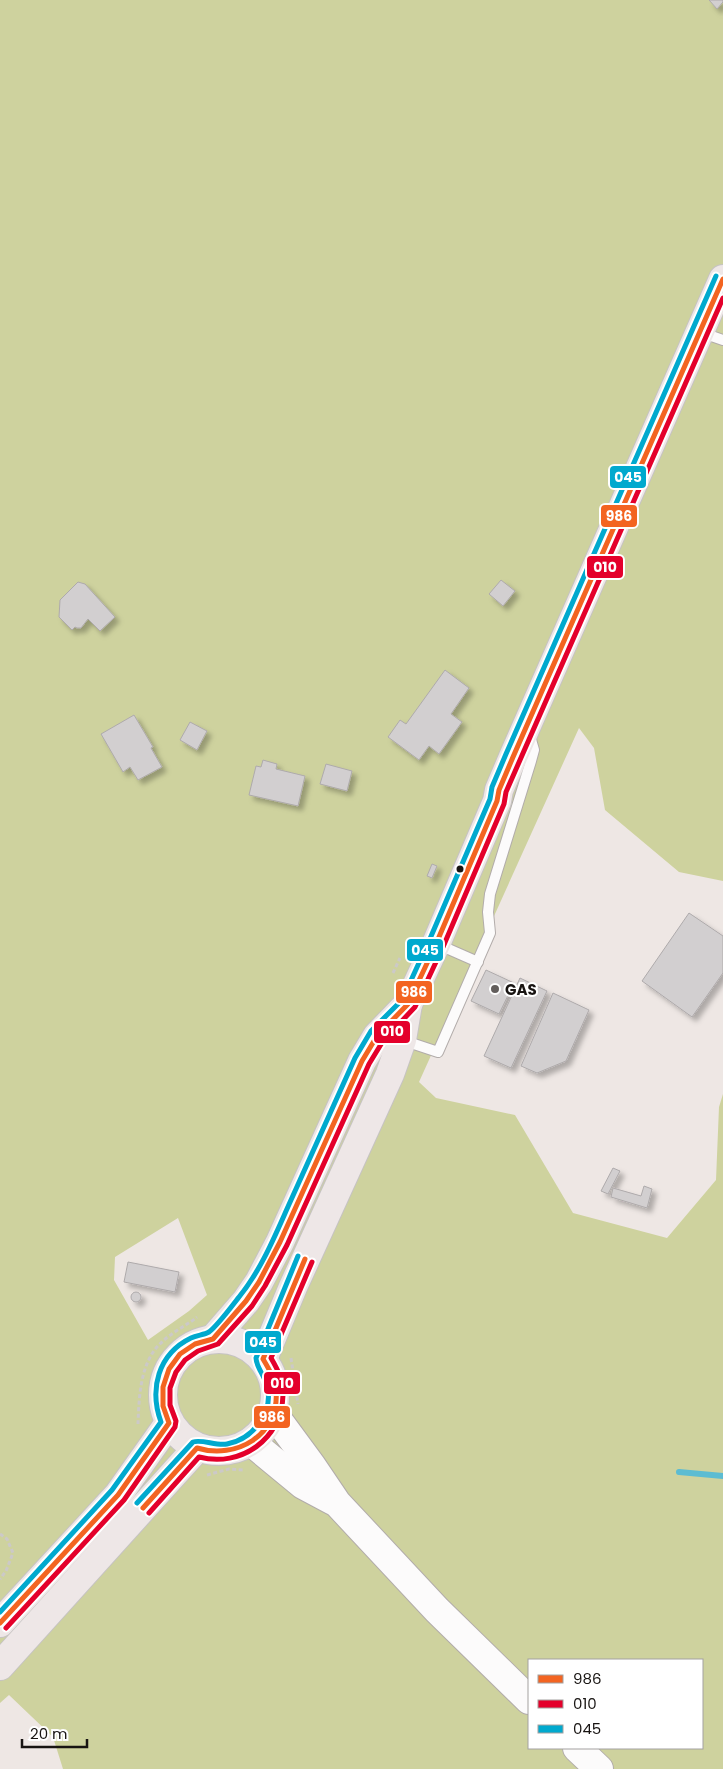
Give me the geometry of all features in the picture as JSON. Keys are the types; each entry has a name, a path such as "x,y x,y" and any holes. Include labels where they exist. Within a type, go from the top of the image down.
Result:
{"main road":[{"path":"263,1360 300,1271 390,1074 402,1040 408,1004 436,944 497,801 499,790 527,725 711,336 723,279"},
{"path":"214,1339 246,1301 259,1282 280,1242 362,1061 377,1036 408,1004"},
{"path":"214,1339 232,1340 249,1347 263,1360 272,1376 276,1394 273,1413 265,1430 251,1442 234,1450 216,1452 197,1448 181,1438 170,1423 163,1406 163,1387 169,1369 180,1354 195,1344 214,1339"},
{"path":"273,1413 337,1503 437,1610 528,1699"},
{"path":"0,1623 118,1495 170,1423"},
{"path":"251,1442 303,1485 337,1503"},
{"path":"0,1666 197,1448"},
{"path":"578,1749 599,1769"}],"lane":[{"path":"402,1040 438,1052 490,933 488,912 490,894 533,756 534,750 527,725"},
{"path":"436,944 478,962"}],"path":[{"path":"389,981 401,956"},
{"path":"138,1426 141,1383 148,1362 160,1343 200,1314"},
{"path":"292,1353 291,1362 298,1405 301,1412"},
{"path":"0,1534 7,1539 13,1553 6,1571 0,1579"}],"green space":[{"path":"0,0 723,0 723,881 679,872 605,810 594,748 579,728 419,1082 436,1098 515,1115 573,1213 667,1238 716,1180 719,1107 723,1094 723,1769 63,1769 53,1737 9,1695 0,1703","holes":["178,1218 207,1295 189,1311 148,1340 114,1280 115,1257"]}],"building":[{"path":"709,0 723,0 723,2 717,9"},
{"path":"501,580 515,591 503,606 489,594"},
{"path":"78,582 85,584 115,617 100,631 88,619 81,628 75,627 72,630 59,617 60,600"},
{"path":"445,670 469,688 451,714 462,722 439,754 429,746 419,760 388,737 400,720 406,724"},
{"path":"134,715 153,747 151,748 162,767 138,780 130,767 123,772 101,734"},
{"path":"190,722 207,731 197,750 180,740"},
{"path":"263,760 277,764 276,769 305,776 298,806 249,795 256,766 261,767"},
{"path":"326,764 352,771 347,791 320,784"},
{"path":"432,864 437,866 432,878 427,876"},
{"path":"689,913 723,936 723,973 692,1017 642,981"},
{"path":"486,970 514,983 499,1014 471,1001"},
{"path":"520,978 547,991 511,1068 484,1056"},
{"path":"553,993 589,1010 566,1061 537,1073 521,1066"},
{"path":"613,1168 620,1171 608,1194 601,1191"},
{"path":"644,1186 652,1189 647,1208 611,1197 613,1188 641,1196"},
{"path":"128,1262 179,1272 175,1292 124,1282"},
{"path":"134,1292 138,1292 141,1297 140,1301 134,1302 131,1299 131,1295"}],"waterway":[{"path":"679,1472 723,1476"}],"transit line":[{"name":"045","path":"0,1612 112,1490 161,1422 157,1410 157,1385 159,1374 171,1353 191,1338 207,1333 212,1329 247,1286 262,1263 355,1058 371,1031 402,1000 490,799 492,787 506,754 716,276"},
{"name":"986","path":"0,1623 118,1495 169,1423 163,1406 163,1387 169,1369 180,1354 195,1344 213,1339 246,1301 259,1282 280,1242 362,1061 377,1036 408,1004 436,944 497,801 499,790 513,757 723,279"},
{"name":"010","path":"6,1628 124,1500 175,1427 176,1421 170,1405 170,1388 176,1372 185,1360 198,1351 218,1344 252,1306 265,1286 287,1245 369,1064 383,1041 415,1007 443,947 504,804 506,792 723,298"},
{"name":"045","path":"137,1503 193,1442 227,1444 245,1436 259,1423 264,1414 268,1396 266,1382 257,1365 256,1358 298,1256"},
{"name":"986","path":"143,1508 197,1448 212,1451 240,1447 263,1432 271,1420 275,1407 276,1391 273,1378 263,1359 305,1259"},
{"name":"010","path":"149,1513 199,1457 215,1459 230,1458 244,1454 256,1447 267,1437 275,1425 281,1411 283,1385 271,1358 312,1262"}],"place":[{"name":"GAS","path":"495,989"}]}
